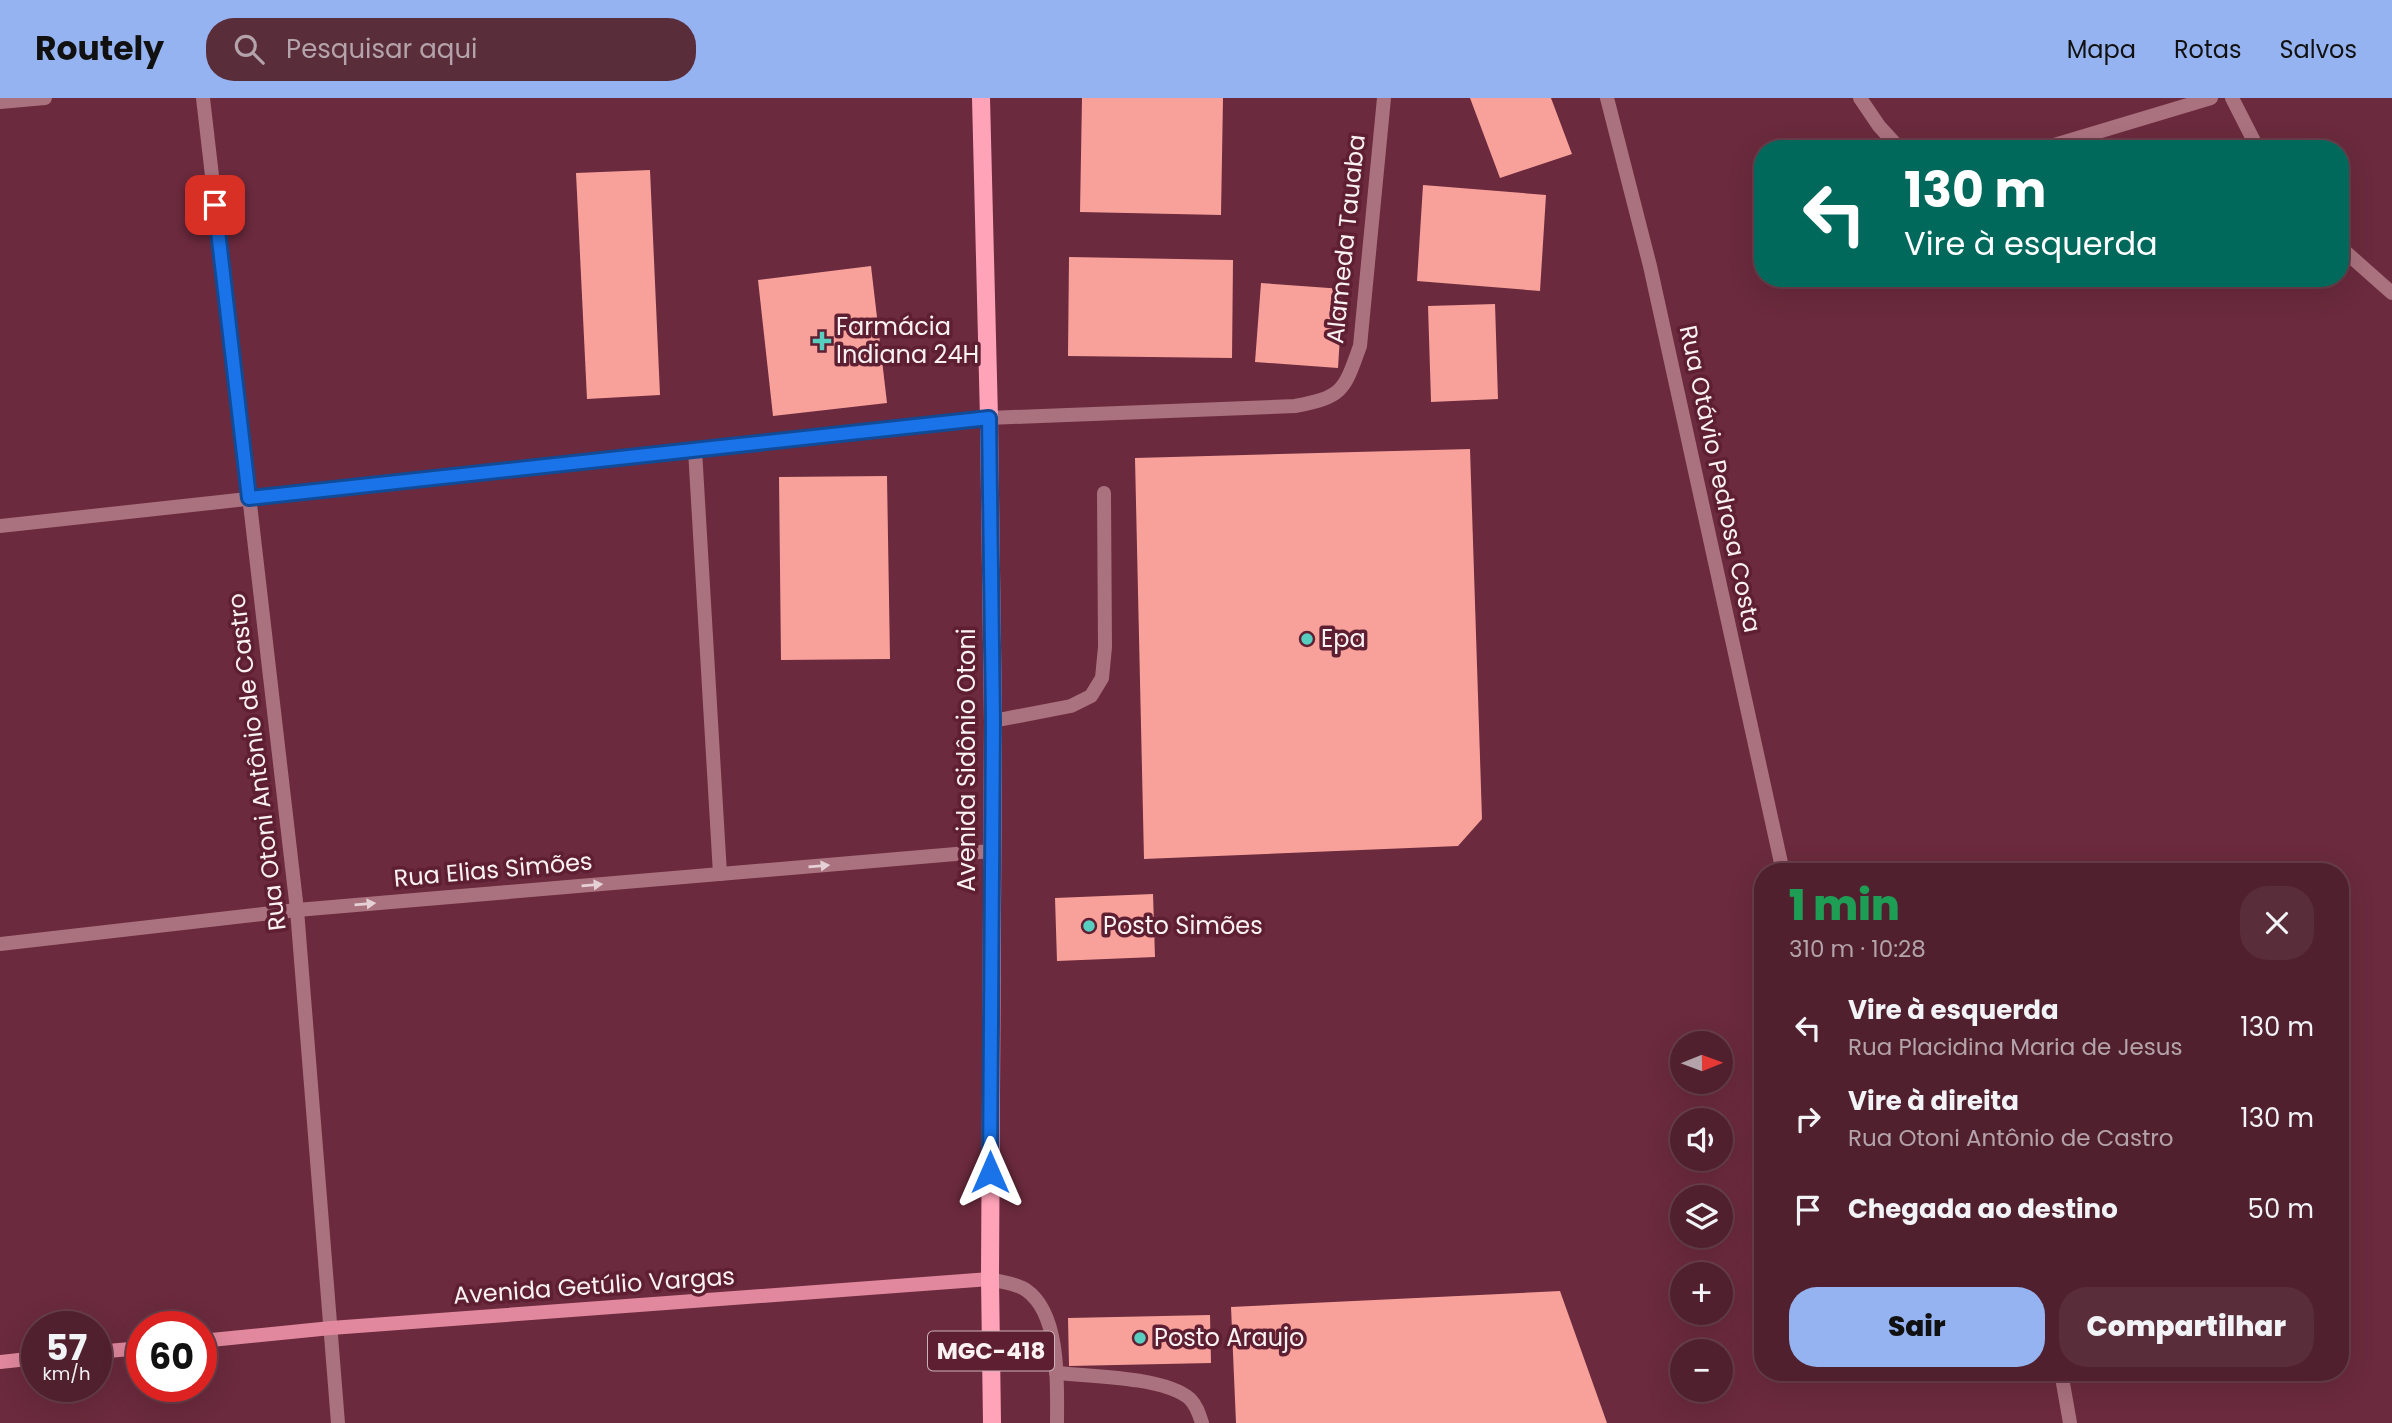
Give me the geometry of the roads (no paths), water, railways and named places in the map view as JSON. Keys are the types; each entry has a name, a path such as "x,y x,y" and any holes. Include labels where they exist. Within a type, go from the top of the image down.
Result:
{"main road":[{"name":"Avenida Sidônio Otoni","path":"981,98 993,721 990,1279 992,1423"},
{"name":"Avenida Getúlio Vargas","path":"217,1339 331,1328 990,1279"},
{"path":"0,1362 21,1360"}],"street":[{"path":"0,102 45,98"},
{"name":"Rua Otoni Antônio de Castro","path":"203,98 297,910 338,1423"},
{"name":"Alameda Tauaba","path":"989,418 1295,406 1325,401 1346,384 1360,346 1363,324 1384,98"},
{"name":"Rua Otávio Pedrosa Costa","path":"1606,98 1650,267 1781,863"},
{"path":"1860,98 1892,140"},
{"path":"2071,140 2211,98"},
{"path":"2232,98 2253,140"},
{"path":"2349,255 2392,293"},
{"path":"0,526 989,418"},
{"path":"695,450 720,874"},
{"path":"993,721 1071,706 1091,696 1102,678 1105,647 1104,494"},
{"name":"Rua Elias Simões","path":"0,944 297,910 991,851"},
{"path":"990,1279 1026,1290 1049,1321 1056,1373 1057,1423"},
{"path":"1056,1373 1166,1387 1189,1398 1198,1409 1202,1423"},
{"path":"2063,1381 2070,1423"}],"place":[{"name":"Farmácia Indiana 24H","path":"822,341"},
{"name":"Epa","path":"1307,639"},
{"name":"Posto Simões","path":"1089,926"},
{"name":"Posto Araujo","path":"1140,1338"}]}
